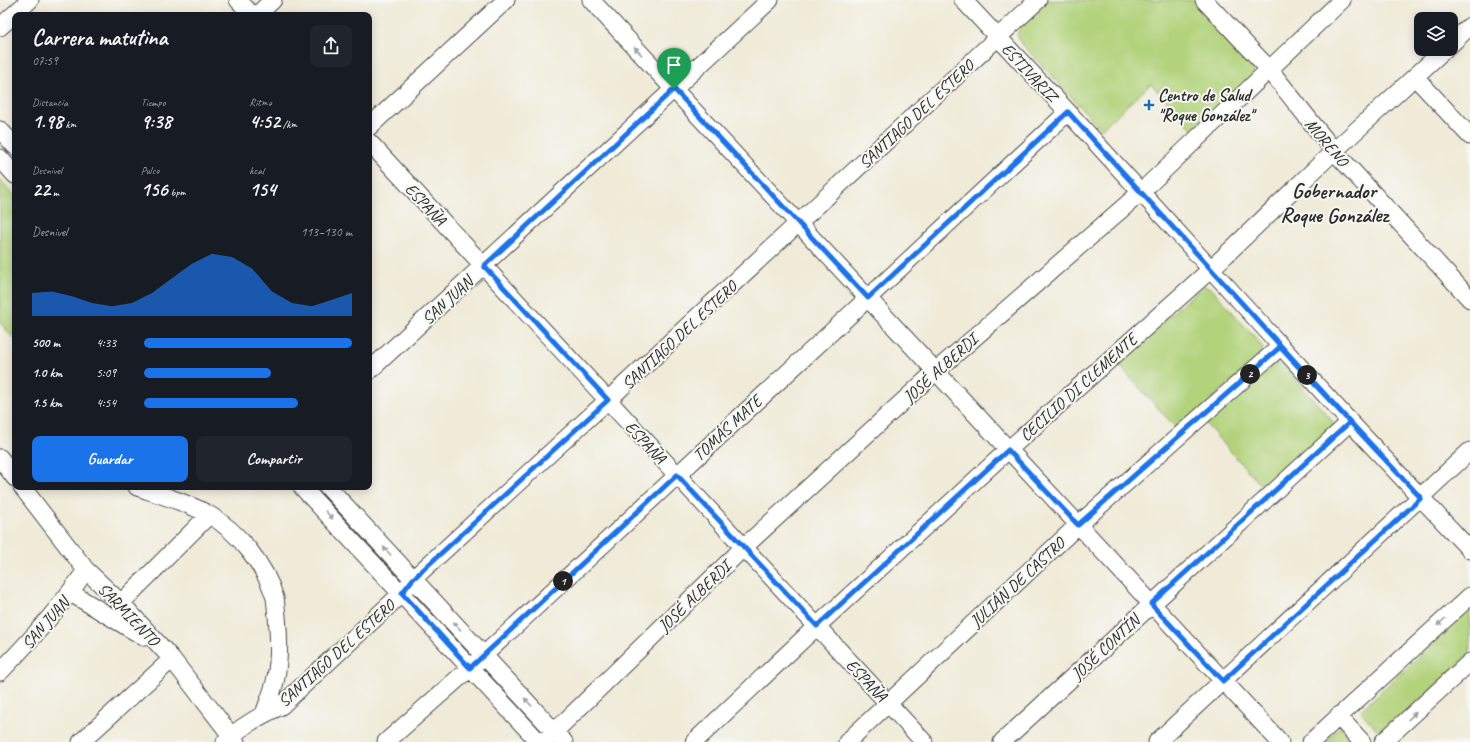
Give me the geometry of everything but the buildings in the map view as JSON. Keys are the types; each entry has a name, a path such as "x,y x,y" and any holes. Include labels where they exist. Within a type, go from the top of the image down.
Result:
{"street":[{"path":"17,12 30,0"},
{"path":"238,0 249,12"},
{"path":"260,12 273,0"},
{"path":"372,124 506,0"},
{"path":"591,0 1280,742"},
{"name":"SAN JUAN","path":"372,368 770,0"},
{"name":"ESTIVARIZ","path":"963,0 1068,112 1280,347 1470,550"},
{"name":"SANTIAGO DEL ESTERO","path":"230,740 264,714 281,706 402,593 413,579 798,224 1038,0"},
{"name":"MORENO","path":"1204,0 1269,70 1334,151 1470,299"},
{"name":"JOSÉ ALBERDI","path":"554,738 744,548 936,371 1140,193 1342,0"},
{"path":"0,27 12,16"},
{"path":"1458,37 1470,26"},
{"name":"CECILIO DI CLEMENTE","path":"694,742 1008,450 1210,270 1334,151 1438,56"},
{"path":"1415,77 1470,136"},
{"name":"TOMÁS MATE","path":"386,742 470,668 1068,112"},
{"path":"0,130 12,143"},
{"name":"ESPAÑA","path":"372,145 924,742"},
{"path":"0,158 12,172"},
{"name":"JULIÁN DE CASTRO","path":"847,742 1078,525 1280,347"},
{"name":"JOSÉ CONTÍN","path":"1002,742 1350,422"},
{"path":"1157,742 1470,451"},
{"path":"5,461 12,473"},
{"name":"SARMIENTO","path":"24,490 86,570 120,603 167,653 230,740"},
{"path":"146,490 188,504 209,514 231,530 248,550 264,573 275,599 279,632 279,655 276,678 264,714"},
{"path":"305,490 539,742"},
{"path":"331,490 484,654 554,738"},
{"path":"120,603 209,514"},
{"name":"SAN JUAN","path":"0,672 71,593 86,570"},
{"path":"71,593 167,653 81,742"},
{"path":"1311,742 1470,596"},
{"path":"1383,742 1470,662"},
{"path":"1338,716 1362,742"}],"green space":[{"path":"1048,0 1194,0 1252,64 1254,71 1251,76 1193,130 1151,84 1101,129 1022,44 1017,35 1021,25"},
{"path":"0,179 12,193 12,337 0,323"},
{"path":"1203,286 1211,288 1259,342 1263,349 1260,355 1178,430 1116,362"},
{"path":"1277,363 1283,365 1334,424 1333,430 1266,491 1206,424 1271,366"},
{"path":"315,490 322,490 394,567 390,571"},
{"path":"1470,608 1470,653 1382,735 1360,711"},
{"path":"1341,726 1356,742 1324,742"}],"place":[{"name":"Centro de Salud \"Roque González\"","path":"1149,105"}],"district":[{"name":"Gobernador Roque González","path":"1334,203"}],"route":[{"path":"674,89 484,266 608,400 413,579 402,593 470,668 677,475 817,626 1008,450 1078,525 1280,347 1350,422 1421,498 1223,681 1151,604 1350,422 1210,270 1068,112 868,298 674,89"}]}
